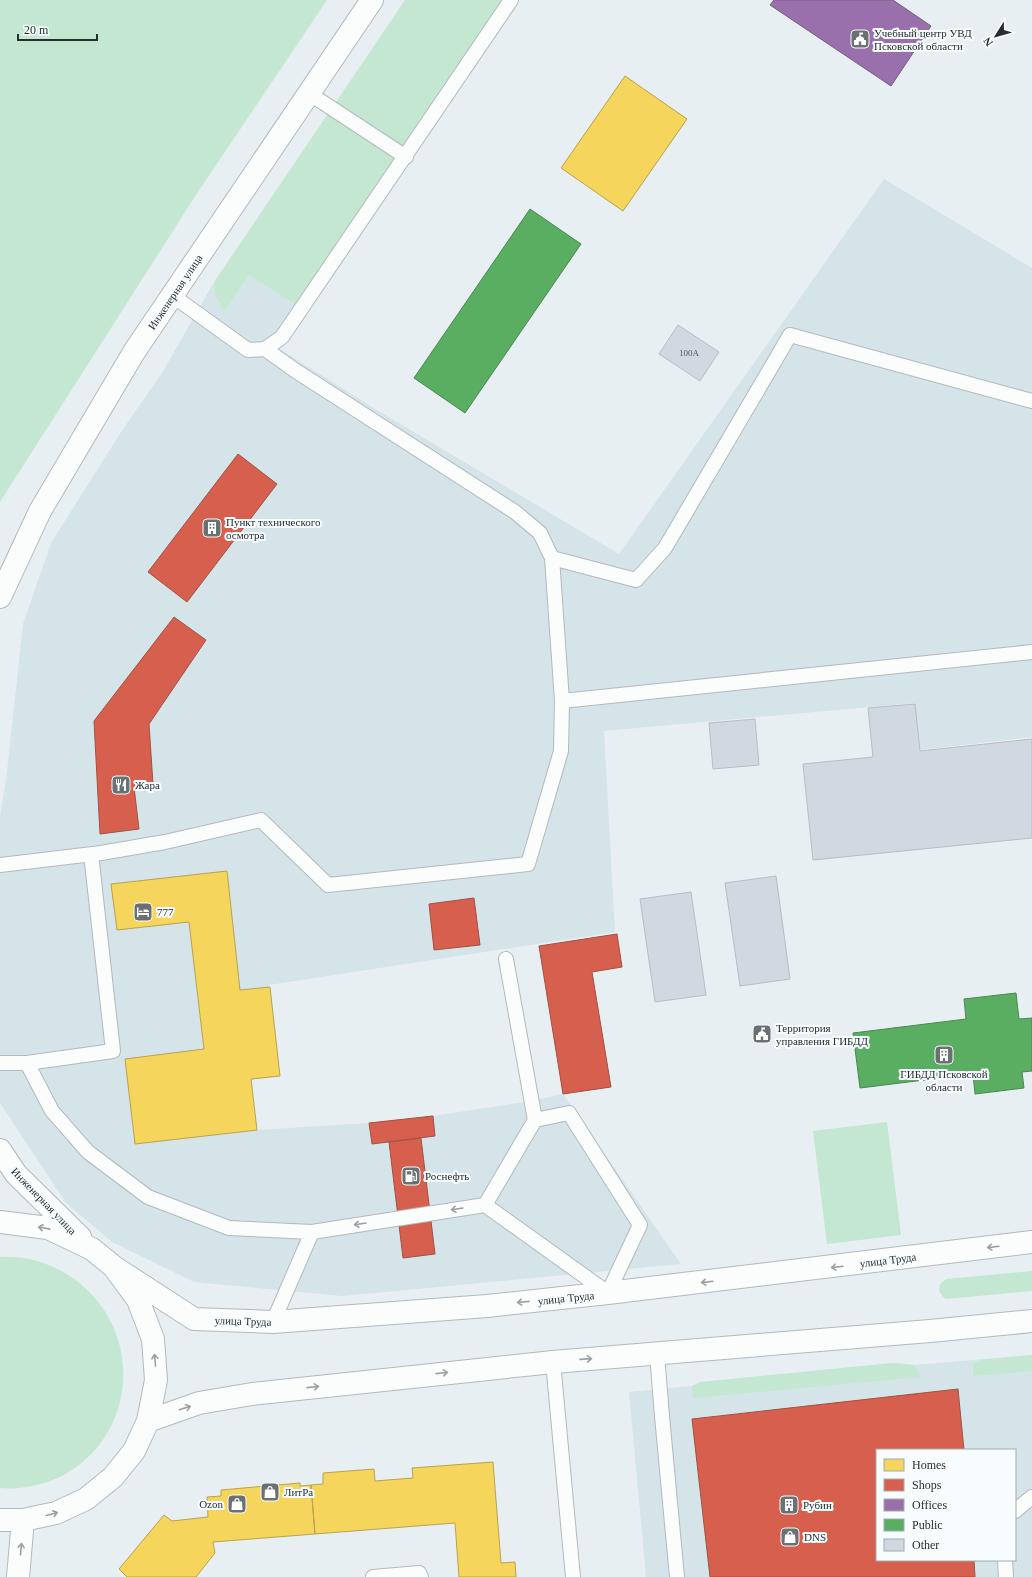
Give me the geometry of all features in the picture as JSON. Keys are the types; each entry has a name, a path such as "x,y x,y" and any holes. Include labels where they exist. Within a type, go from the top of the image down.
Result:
{"main road":[{"name":"Инженерная улица","path":"0,597 40,511 134,352 310,94 372,0"},
{"name":"Инженерная улица","path":"0,1150 16,1174 92,1249 114,1267 138,1300 153,1339 156,1380 148,1421 134,1451 113,1477 86,1499 56,1513 23,1520 0,1520"},
{"name":"Инженерная улица","path":"0,1222 48,1228 92,1249"},
{"name":"улица Труда","path":"114,1267 194,1319 272,1322 487,1306 608,1293 1032,1242"},
{"path":"148,1421 199,1403 252,1394 553,1362 1032,1322"},
{"path":"18,1577 23,1520"}],"lane":[{"path":"173,296 248,350 266,349 282,337 512,0"},
{"path":"310,94 406,157"},
{"path":"552,558 636,580 665,548 790,335 1032,402"},
{"path":"0,864 91,854 165,842 261,820 328,885 528,864 561,750 562,701 552,558 540,533 515,512 296,371 266,349"},
{"path":"562,701 1032,652"},
{"path":"0,1063 27,1062 113,1050 91,854"},
{"path":"485,1205 534,1120 506,959"},
{"path":"27,1062 52,1111 88,1152 148,1197 229,1228 312,1232 485,1205 608,1293 640,1225 569,1114 534,1120"},
{"path":"272,1322 312,1232"},
{"path":"658,1354 662,1416 677,1577"},
{"path":"553,1362 574,1577"},
{"path":"1016,1510 1032,1497"},
{"path":"1005,1561 1006,1577"},
{"path":"374,1577 410,1572 419,1573 421,1577"}],"shaded area":[{"path":"884,179 1032,268 1032,737 920,750 915,703 604,731 615,932 269,985 280,1076 251,1080 257,1130 369,1123 433,1116 531,1101 563,1094 681,1264 342,1296 194,1282 112,1242 66,1203 0,1103 0,816 6,781 23,624 51,543 121,432 162,373 214,282 215,295 224,312 249,275 297,306 275,346 377,410 619,554"},
{"path":"1032,1355 1032,1577 646,1577 629,1392 692,1386 701,1382 893,1363 914,1365"}],"green space":[{"path":"0,0 327,0 194,198 0,502"},
{"path":"405,0 506,0 297,306 249,275 224,312 215,295 214,282"},
{"path":"887,1122 901,1235 827,1244 813,1131"},
{"path":"0,1257 20,1257 30,1259 58,1269 74,1279 97,1300 112,1325 121,1352 123,1381 118,1409 106,1435 87,1458 62,1476 40,1484 16,1488 0,1488"},
{"path":"1032,1271 1032,1291 946,1299 939,1291 940,1284 946,1279"},
{"path":"1032,1355 1032,1371 973,1376 973,1364 981,1360"},
{"path":"893,1363 914,1365 921,1377 693,1398 692,1386 701,1382"}],"building: Homes":[{"path":"625,76 687,119 623,211 561,168"},
{"path":"227,871 240,990 270,987 280,1076 251,1079 257,1130 135,1144 125,1059 204,1049 189,922 117,930 111,884"},
{"path":"493,1462 501,1563 515,1562 516,1577 459,1577 455,1523 315,1534 311,1485 323,1484 323,1473 374,1469 375,1481 413,1478 412,1468"},
{"path":"300,1483 300,1486 311,1485 315,1534 213,1542 215,1553 196,1577 127,1577 119,1569 164,1515 172,1521 208,1517 207,1497 221,1496 221,1490"}],"building: Shops":[{"name":"Пункт технического осмотра","path":"238,454 277,484 187,602 148,572"},
{"path":"174,617 206,640 149,724 153,784 134,787 139,829 100,834 94,721"},
{"path":"474,898 480,945 434,950 429,904"},
{"path":"617,934 622,967 592,972 611,1087 563,1094 539,946"},
{"path":"433,1116 435,1136 372,1144 369,1123"},
{"path":"421,1138 435,1254 403,1258 389,1142"},
{"name":"Рубин","path":"958,1389 964,1449 876,1449 876,1561 974,1561 975,1577 710,1577 692,1419"}],"building: Offices":[{"path":"774,0 893,0 931,26 891,86 770,5"}],"building: Public":[{"path":"530,209 581,244 465,413 414,378"},
{"name":"ГИБДД Псковской области","path":"1016,993 1019,1019 1032,1018 1032,1071 1022,1072 1024,1088 975,1094 973,1074 860,1088 853,1033 966,1019 964,999"}],"building: Other":[{"path":"678,325 719,352 700,381 659,354"},
{"path":"915,704 920,751 1032,739 1032,838 813,860 803,764 873,757 868,708"},
{"path":"755,719 759,765 713,769 709,723"},
{"path":"776,876 790,979 740,986 725,883"},
{"path":"691,892 706,995 655,1002 640,899"}],"place":[{"name":"Учебный центр УВД Псковской области","path":"860,39"},
{"name":"Пункт технического осмотра","path":"212,528"},
{"name":"Жара","path":"121,785"},
{"name":"777","path":"143,912"},
{"name":"Территория управления ГИБДД","path":"762,1034"},
{"name":"ГИБДД Псковской области","path":"944,1055"},
{"name":"Роснефть","path":"411,1176"},
{"name":"ЛитРа","path":"270,1492"},
{"name":"Ozon","path":"237,1504"},
{"name":"Рубин","path":"789,1505"},
{"name":"DNS","path":"790,1537"}]}
